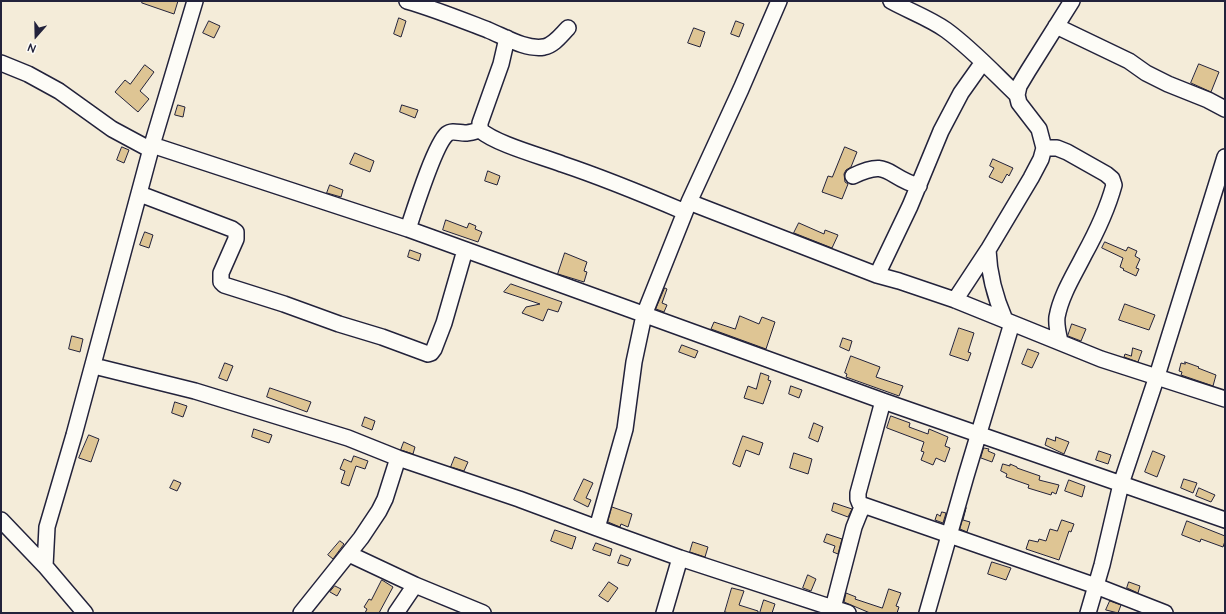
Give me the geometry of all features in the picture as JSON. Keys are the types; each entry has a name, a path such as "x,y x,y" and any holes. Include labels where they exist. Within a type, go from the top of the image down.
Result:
{"street":[{"path":"45,566 47,527 94,366 152,148 195,1"},
{"path":"407,1 525,45 538,48 546,47 556,40 568,28"},
{"path":"597,528 625,429 634,362 644,315 687,207 779,1"},
{"path":"891,1 915,12 945,30 983,62 1016,95 1019,103 1039,129 1044,148 1031,178 988,250 955,300"},
{"path":"1016,95 1028,71 1072,1"},
{"path":"1056,26 1129,61 1146,73 1168,84 1208,100 1225,109"},
{"path":"480,130 481,118 501,64 507,38"},
{"path":"877,275 919,186 941,130 961,93 983,62"},
{"path":"1,63 28,74 59,91 112,129 152,148 408,229 883,401 1225,520"},
{"path":"408,229 432,160 442,140 447,134 453,132 465,133 480,130"},
{"path":"480,130 486,135 506,144 877,275 955,300 1060,341 1101,359 1225,399"},
{"path":"1044,148 1057,148 1067,152 1106,174 1112,179 1114,185 1098,225 1071,279 1059,308 1057,327 1060,341"},
{"path":"1088,613 1112,526 1121,484 1157,376 1225,157"},
{"path":"853,176 865,170 879,168 885,169 905,181 919,186"},
{"path":"140,194 232,229 236,232 236,238 221,273 221,282 224,284 428,354 434,349 444,323 465,250"},
{"path":"927,613 979,434 1008,321 994,292 989,266 988,250"},
{"path":"94,366 195,392 348,438 398,458 518,499 680,558 848,613"},
{"path":"883,401 858,493 860,504 1096,586 1165,613"},
{"path":"301,613 349,554 379,511 385,499 398,458"},
{"path":"833,608 854,526 864,506"},
{"path":"1,520 45,566 85,613"},
{"path":"349,554 483,613"},
{"path":"664,613 680,558"},
{"path":"396,613 415,584"}],"building":[{"path":"143,1 178,1 174,14 142,3"},
{"path":"399,18 406,21 401,37 394,34"},
{"path":"209,21 220,26 214,38 203,33"},
{"path":"736,21 744,24 739,37 731,34"},
{"path":"694,28 705,32 700,47 688,43"},
{"path":"1199,64 1219,72 1211,92 1191,83"},
{"path":"145,65 154,72 140,91 149,99 138,112 115,92 125,80 130,84"},
{"path":"178,105 185,107 183,117 175,115"},
{"path":"402,105 418,110 415,118 400,112"},
{"path":"122,147 129,150 124,163 117,160"},
{"path":"845,147 857,152 851,167 846,170 844,174 845,182 848,184 842,199 822,192 828,176 832,177"},
{"path":"355,153 374,161 370,172 350,164"},
{"path":"993,159 1013,168 1009,176 1007,174 1002,183 989,177 994,168 990,166"},
{"path":"488,171 500,176 497,185 485,181"},
{"path":"330,185 343,190 341,197 327,193"},
{"path":"446,220 467,228 469,223 476,226 475,229 482,232 478,242 443,230"},
{"path":"799,223 824,234 825,230 838,235 832,248 794,233"},
{"path":"145,232 153,235 149,248 140,245"},
{"path":"1105,242 1126,251 1128,247 1137,251 1135,256 1140,259 1136,268 1139,269 1136,276 1120,267 1123,258 1102,248"},
{"path":"410,250 421,254 419,261 408,257"},
{"path":"565,253 587,262 584,271 587,272 584,282 558,274"},
{"path":"511,284 562,302 558,312 548,309 543,321 522,313 526,307 540,304 504,292"},
{"path":"665,288 667,289 662,303 667,305 664,312 656,309"},
{"path":"1125,304 1155,315 1149,330 1119,320"},
{"path":"740,316 759,324 762,317 775,322 766,349 711,329 714,322 735,329"},
{"path":"1072,324 1086,329 1081,341 1068,336"},
{"path":"959,328 974,333 968,352 971,353 968,361 950,355"},
{"path":"72,336 83,339 80,352 69,349"},
{"path":"843,338 852,341 849,351 840,347"},
{"path":"682,345 698,351 695,358 679,352"},
{"path":"1133,348 1142,351 1138,362 1124,357 1125,354 1131,356"},
{"path":"1028,349 1039,353 1032,368 1022,364"},
{"path":"851,356 880,367 876,377 903,386 899,396 846,377 847,374 845,373"},
{"path":"1185,362 1216,375 1213,386 1181,375 1182,372 1179,371 1181,363 1185,364"},
{"path":"225,363 233,366 227,381 219,378"},
{"path":"761,373 769,376 768,380 771,381 763,404 744,398 748,386 756,389"},
{"path":"791,386 802,390 799,398 789,394"},
{"path":"270,388 311,402 307,412 267,397"},
{"path":"175,402 187,406 183,417 172,413"},
{"path":"891,416 910,423 909,427 928,434 929,429 948,437 945,446 950,448 945,462 936,458 933,465 921,460 924,452 921,451 924,442 887,428"},
{"path":"365,417 375,421 372,430 362,426"},
{"path":"814,423 823,427 818,442 809,438"},
{"path":"254,429 272,435 269,443 252,437"},
{"path":"89,435 99,439 91,462 79,458"},
{"path":"743,436 763,443 759,455 746,450 740,467 733,464"},
{"path":"1056,437 1069,442 1064,454 1045,445 1047,438 1055,441"},
{"path":"404,442 415,447 413,454 401,450"},
{"path":"984,448 989,449 988,451 995,454 992,462 981,458"},
{"path":"1099,451 1111,455 1108,464 1096,460"},
{"path":"1153,451 1165,456 1157,477 1145,472"},
{"path":"794,453 812,459 808,474 790,468"},
{"path":"354,456 368,461 365,469 356,466 349,486 341,483 345,471 340,469 344,459 351,462"},
{"path":"455,457 468,462 464,471 451,467"},
{"path":"1003,464 1010,466 1010,464 1040,476 1039,480 1059,485 1056,494 1052,492 1051,495 1028,488 1029,485 1006,477 1007,474 1001,471"},
{"path":"584,479 593,483 586,498 591,500 588,507 574,500"},
{"path":"1184,479 1197,483 1193,493 1181,488"},
{"path":"174,480 181,483 177,491 170,488"},
{"path":"1069,480 1085,486 1082,497 1065,491"},
{"path":"1199,488 1215,495 1211,502 1196,496"},
{"path":"834,503 852,509 848,517 832,511"},
{"path":"612,507 632,514 628,527 621,524 620,527 608,522"},
{"path":"966,508 963,520 970,522 967,532 960,529"},
{"path":"942,512 946,513 943,523 935,520 937,514 940,516"},
{"path":"1062,520 1074,524 1071,532 1069,531 1059,560 1026,549 1029,540 1038,542 1039,539 1046,541 1050,529 1057,531"},
{"path":"1187,521 1225,536 1223,547 1201,539 1200,542 1182,535"},
{"path":"555,530 576,537 572,549 551,541"},
{"path":"827,534 842,539 838,554 833,552 835,546 824,542"},
{"path":"340,541 344,544 333,559 328,555"},
{"path":"693,542 708,547 705,557 690,552"},
{"path":"596,543 612,549 610,556 593,550"},
{"path":"621,555 631,559 628,566 618,563"},
{"path":"992,562 1011,568 1006,580 988,574"},
{"path":"808,575 816,579 811,591 803,588"},
{"path":"382,580 393,587 379,613 365,613 367,609 364,607 369,599 371,600"},
{"path":"609,582 618,588 608,602 599,596"},
{"path":"1129,582 1140,586 1138,593 1127,588"},
{"path":"335,586 341,589 337,596 330,592"},
{"path":"732,588 744,591 739,605 758,611 758,613 725,612"},
{"path":"889,589 901,593 896,606 899,607 897,613 870,613 844,602 846,593 856,597 855,599 882,608"},
{"path":"764,600 775,604 772,613 760,613"},
{"path":"1110,601 1121,605 1118,613 1106,610"}]}
